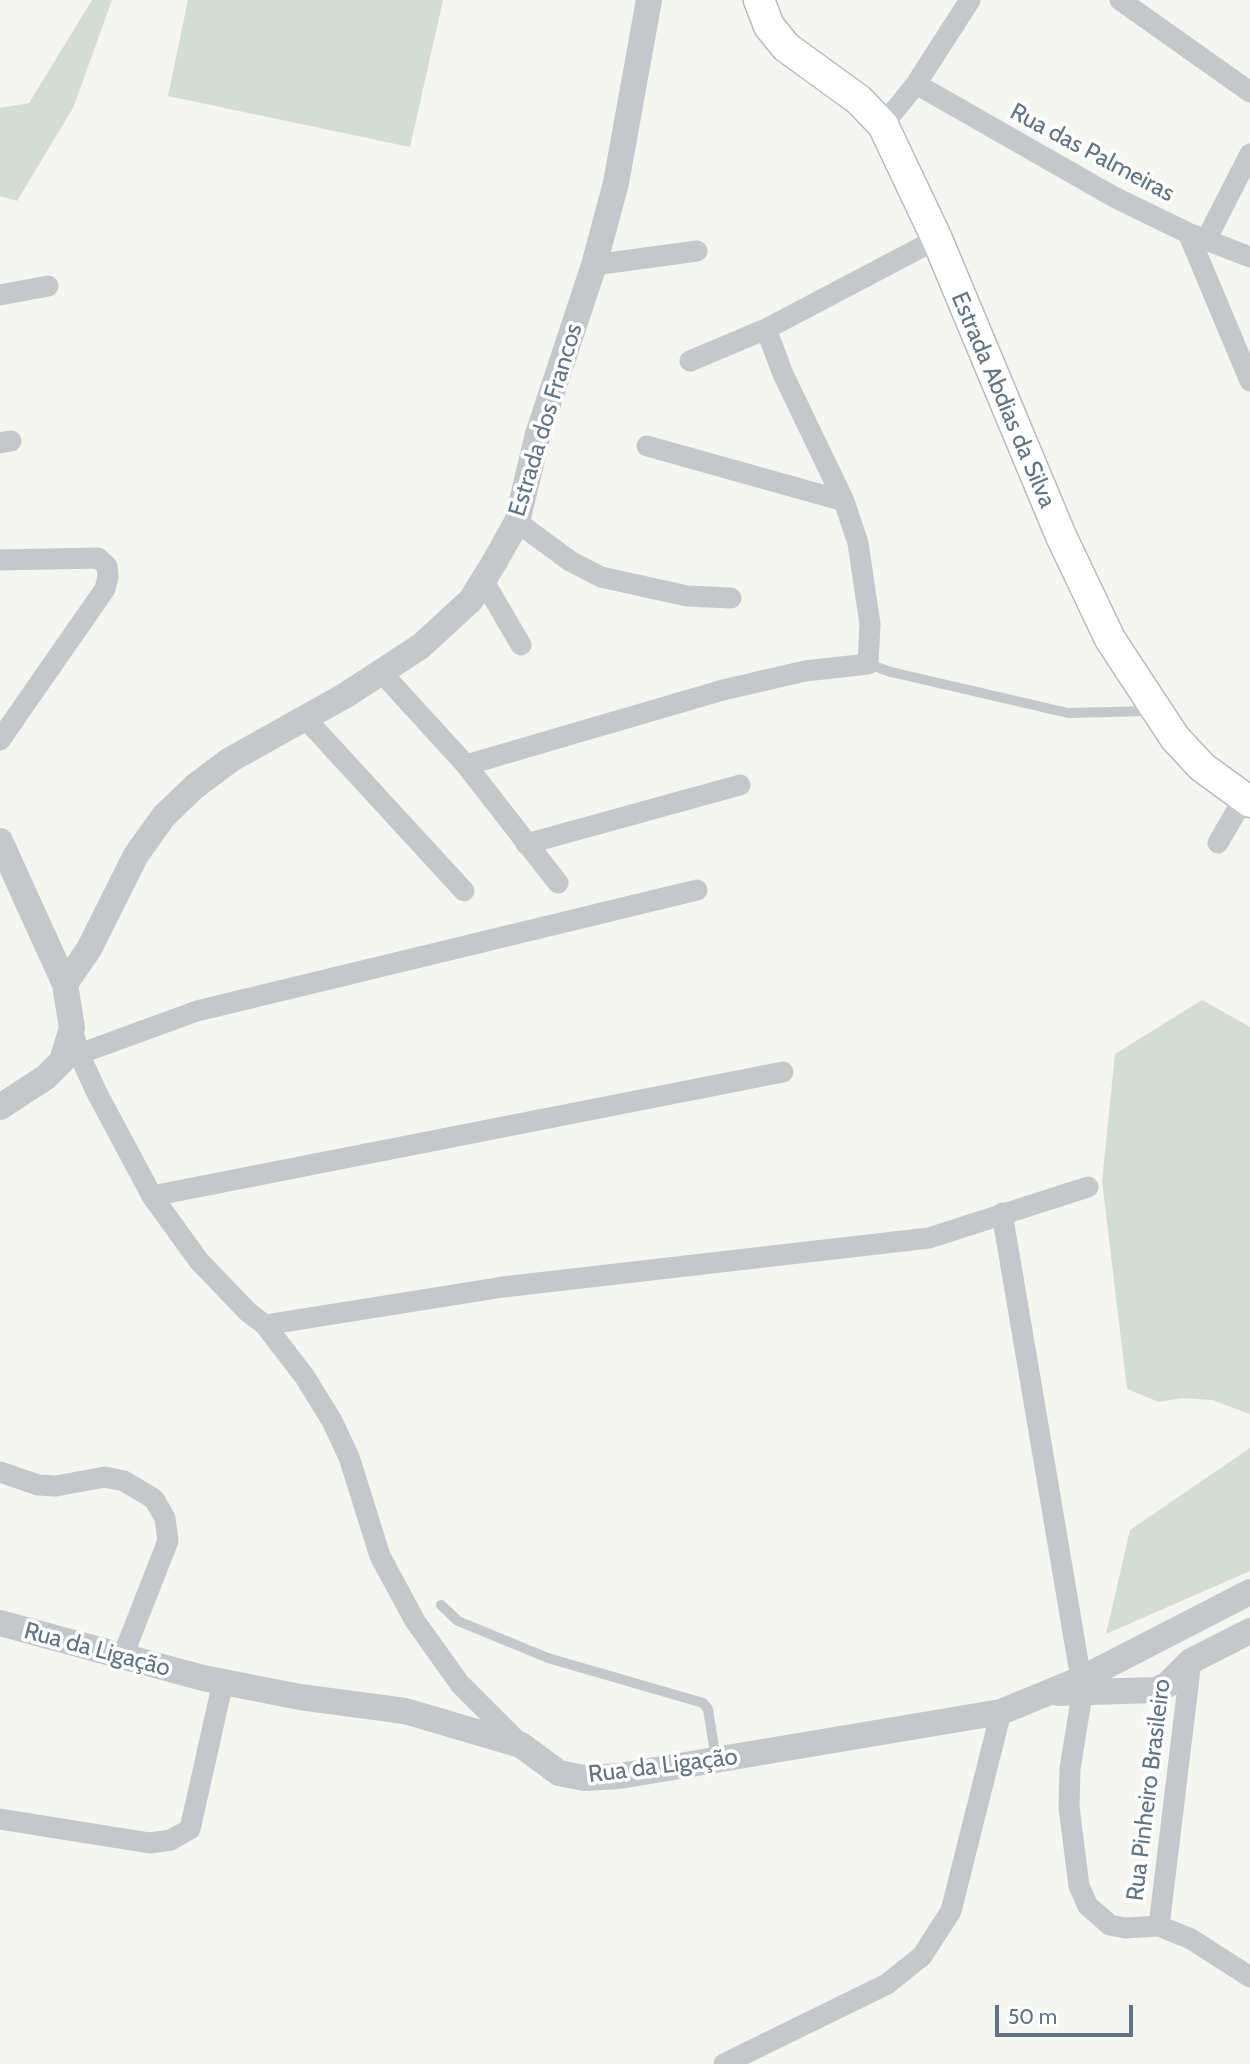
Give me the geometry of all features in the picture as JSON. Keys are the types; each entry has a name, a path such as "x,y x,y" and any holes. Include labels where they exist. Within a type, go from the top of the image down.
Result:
{"main road":[{"name":"Estrada Abdias da Silva","path":"759,0 769,26 786,47 859,100 883,125 937,239 1082,583 1110,639 1155,711 1202,767 1247,800"}],"street":[{"name":"Estrada dos Francos","path":"65,984 89,949 136,855 164,816 194,787 230,760 382,673 450,623 471,600 484,580 517,522 538,433 594,265 616,183 649,0"},
{"path":"883,125 916,85 970,0"},
{"path":"1120,0 1250,92"},
{"name":"Rua das Palmeiras","path":"916,85 1053,164 1197,237 1250,257"},
{"path":"1250,154 1197,237 1250,381"},
{"path":"690,361 766,329 937,239"},
{"path":"594,265 697,251"},
{"path":"0,295 48,286"},
{"path":"466,765 723,690 805,671 869,664 867,594 858,543 844,501 783,374 766,329"},
{"path":"647,446 844,501"},
{"path":"517,522 570,561 601,577 687,596 731,598"},
{"path":"0,560 98,558 107,566 108,576 105,589 0,740"},
{"path":"484,580 521,645"},
{"path":"382,673 466,765 558,883"},
{"path":"305,718 464,891"},
{"path":"526,844 740,785"},
{"path":"1219,843 1247,800"},
{"path":"0,841 65,984 79,1054 152,1195 199,1261 248,1312 265,1325 305,1377 332,1421 349,1457 380,1556 415,1621 460,1684 521,1745"},
{"path":"79,1054 197,1011 697,890"},
{"path":"0,1107 46,1077 62,1061 72,1028"},
{"path":"152,1195 783,1072"},
{"path":"265,1325 503,1287 929,1238 1088,1188"},
{"path":"1002,1213 1082,1686 1070,1769 1069,1807 1079,1886 1088,1906 1098,1918 1110,1925 1125,1928 1159,1926 1191,1940 1250,1977"},
{"path":"0,1472 38,1485 56,1486 105,1477 124,1480 154,1499 164,1518 168,1541 122,1658"},
{"name":"Rua da Ligação","path":"1082,1686 1250,1592"},
{"name":"Rua da Ligação","path":"0,1623 122,1658 223,1682 405,1711 521,1745 559,1773 584,1778 620,1776 1002,1713 1050,1693 1082,1686 1155,1690 1167,1685 1191,1661 1250,1631"},
{"name":"Rua Pinheiro Brasileiro","path":"1159,1926 1191,1661"},
{"path":"0,1819 150,1843 171,1840 190,1829 223,1682"},
{"path":"724,2064 887,1984 922,1956 951,1911 1002,1713"}],"lane":[{"path":"869,664 891,672 1068,713 1155,711"},
{"path":"441,1605 458,1621 548,1658 703,1703 708,1709 716,1760"}],"shaded area":[{"path":"92,0 112,0 73,108 17,201 0,196 0,108 29,103"},
{"path":"188,0 443,0 410,147 168,96"},
{"path":"1202,1000 1250,1027 1250,1414 1212,1400 1182,1398 1159,1402 1127,1389 1102,1181 1115,1054"},
{"path":"1250,1448 1250,1571 1106,1634 1130,1530"}]}
